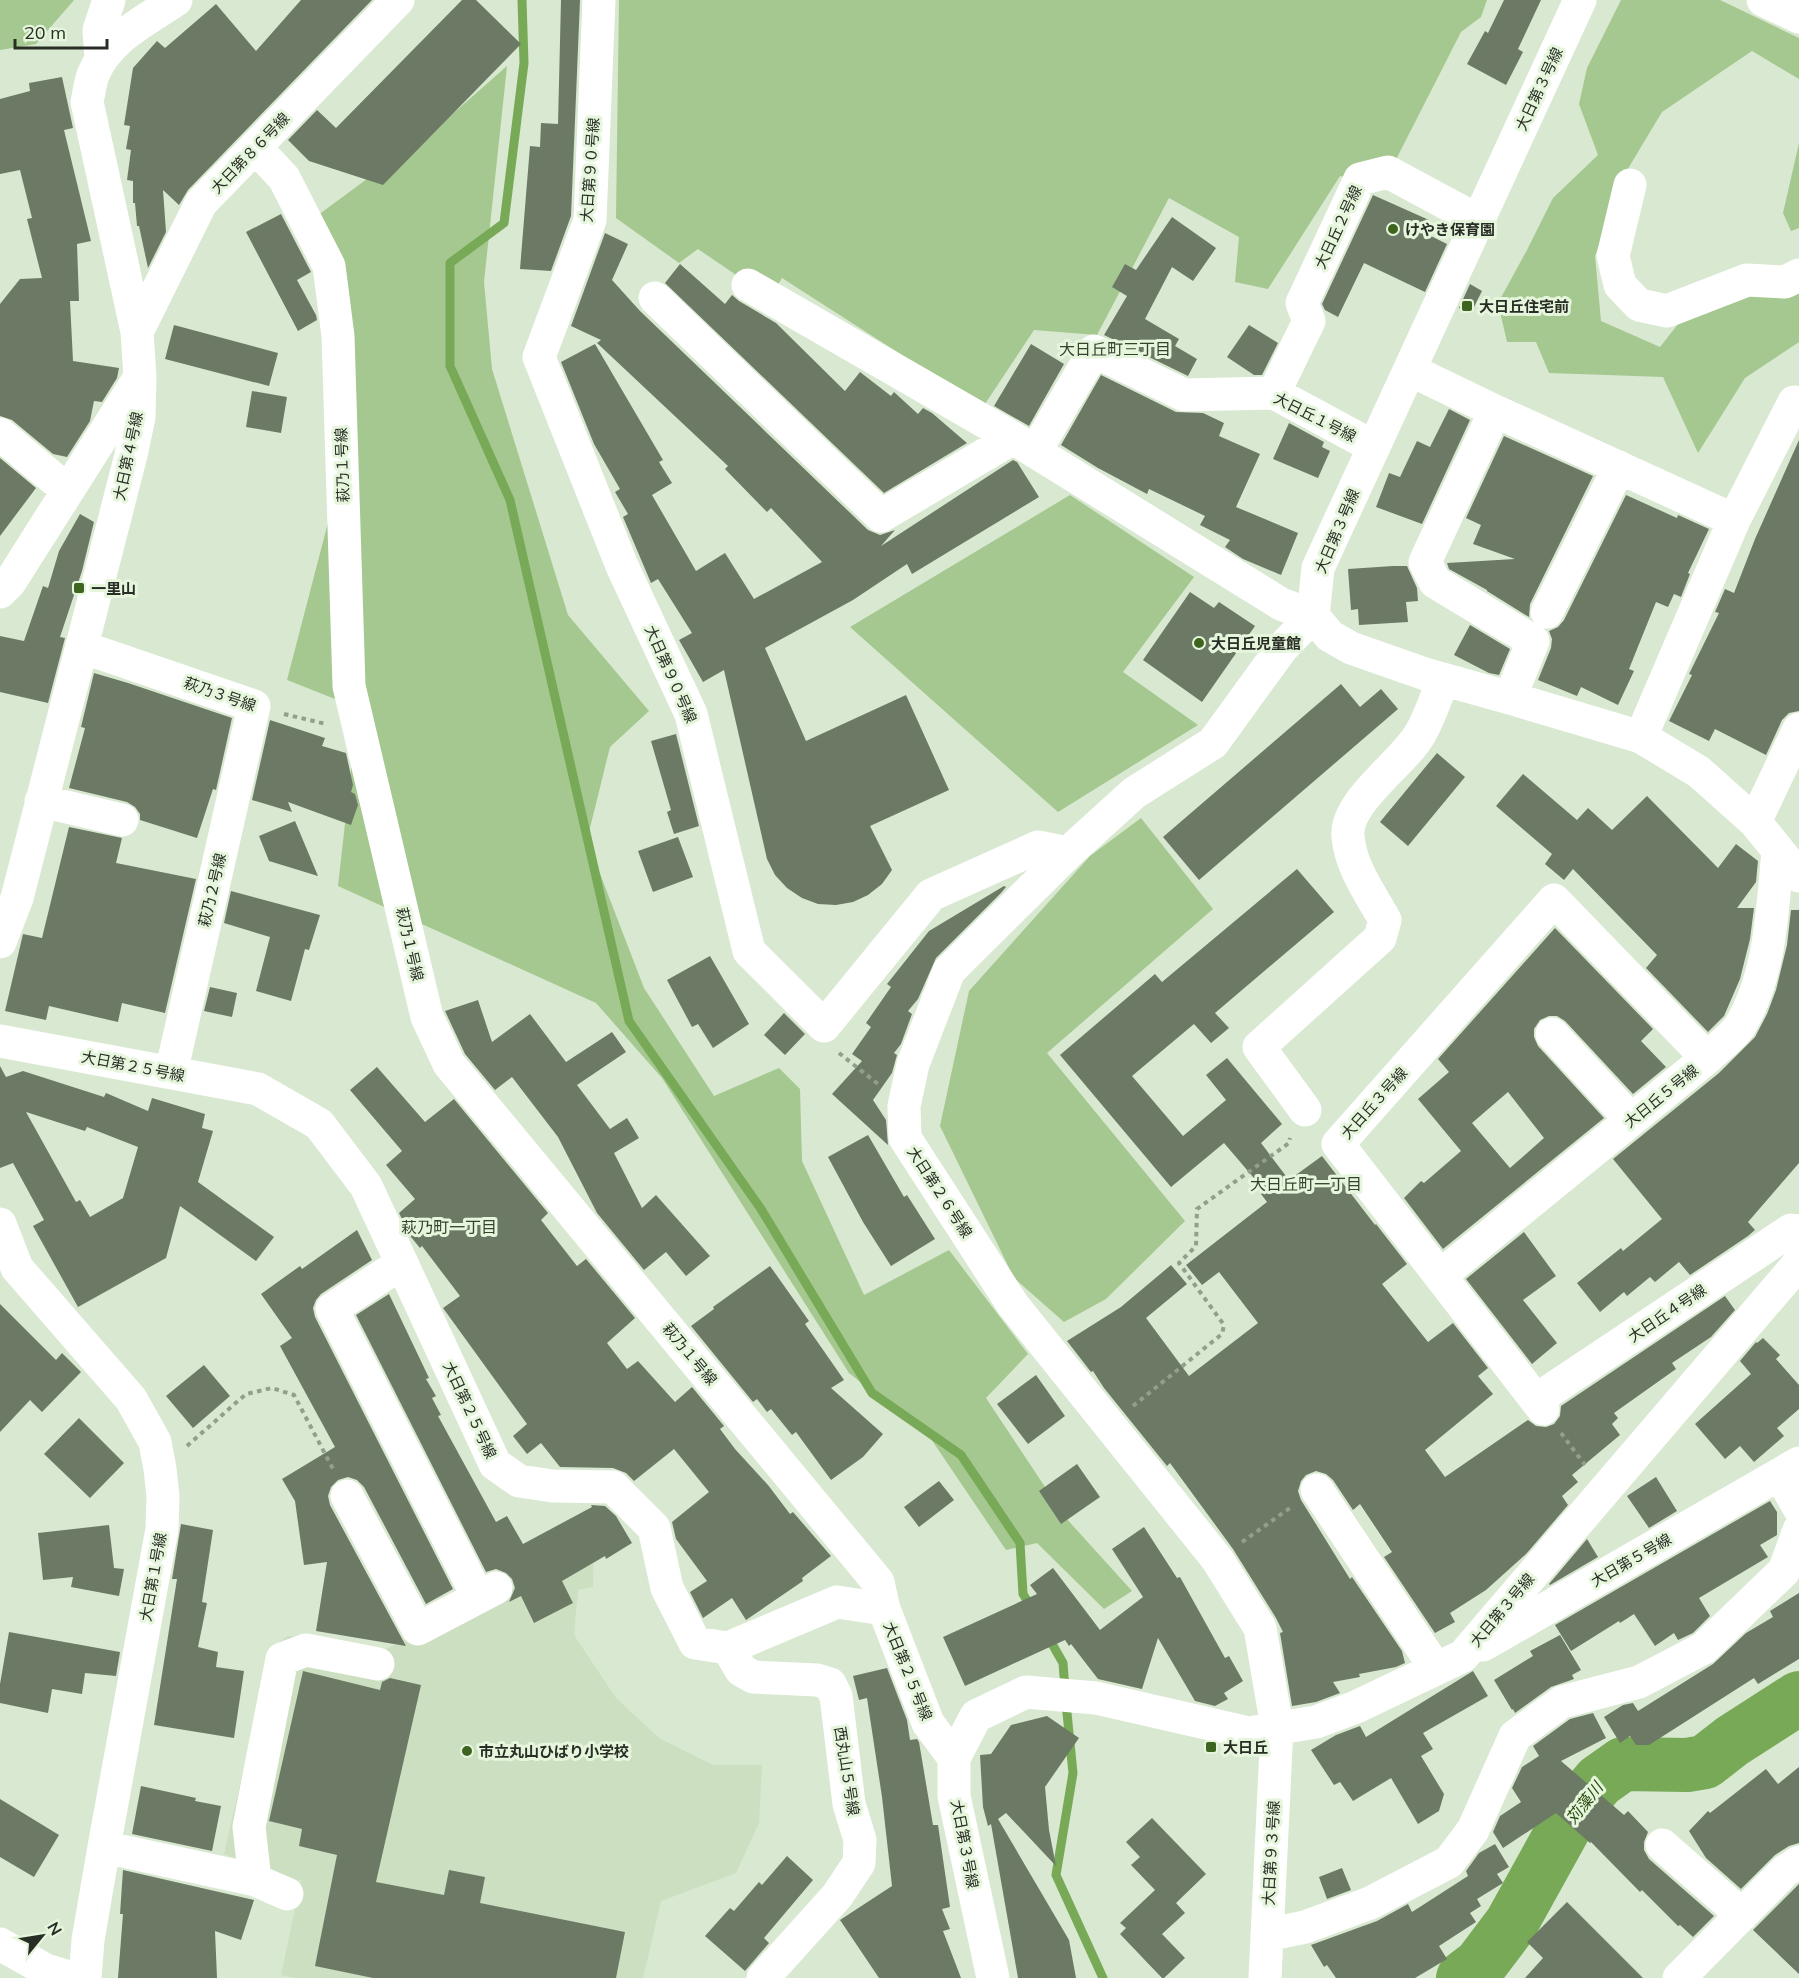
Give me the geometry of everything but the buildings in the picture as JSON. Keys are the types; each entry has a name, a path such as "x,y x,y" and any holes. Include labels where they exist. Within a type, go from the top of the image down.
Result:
{"street":[{"path":"101,58 99,30 109,0"},
{"name":"大日第４号線","path":"0,942 17,898 139,417 140,377 137,332 87,102 92,77 101,58 112,44 176,0"},
{"name":"大日第８６号線","path":"137,332 201,203 398,0"},
{"name":"大日第９０号線","path":"598,0 590,220 539,357 622,566 691,714 749,951 824,1026 931,896 1038,847 1068,853"},
{"name":"大日第３号線","path":"1313,616 1318,568 1580,0"},
{"path":"1763,0 1799,17"},
{"name":"萩乃１号線","path":"255,147 284,178 329,266 338,336 350,686 427,1017 449,1064 878,1581 884,1609"},
{"name":"大日丘２号線","path":"1274,393 1309,321 1302,303 1360,179 1388,172 1479,221"},
{"path":"1630,185 1612,256 1620,285 1639,305 1666,311 1747,280 1785,282 1799,276"},
{"path":"748,285 1024,445 1281,604 1313,616 1330,636 1351,648 1443,680 1641,737 1699,772 1755,822 1789,864"},
{"path":"655,298 881,516 1024,445"},
{"name":"大日丘１号線","path":"1024,445 1094,351 1184,395 1274,393 1374,447"},
{"path":"1410,370 1734,520"},
{"path":"0,592 10,582 140,377"},
{"path":"1641,737 1734,520 1794,402 1799,405"},
{"path":"1495,411 1425,562 1434,582 1533,641 1510,698"},
{"path":"0,434 67,490"},
{"path":"1547,612 1618,467"},
{"name":"大日第２６号線","path":"1277,1727 1260,1628 1217,1559 1013,1305 905,1138 904,1106 913,1064 950,971 1068,853 1134,793 1213,743 1282,648 1313,616"},
{"name":"萩乃３号線","path":"82,647 254,706"},
{"path":"1305,1110 1259,1047 1380,938 1385,920 1354,867 1347,834 1355,808 1419,736 1443,680"},
{"name":"萩乃２号線","path":"171,1073 254,706"},
{"path":"1755,822 1799,729"},
{"path":"41,801 122,820"},
{"name":"大日丘５号線","path":"1440,1276 1707,1058 1739,1028 1758,989 1789,864"},
{"name":"大日丘３号線","path":"1539,1405 1338,1144 1554,900 1707,1058"},
{"path":"1552,1034 1631,1120"},
{"name":"大日第２５号線","path":"0,1041 258,1089 319,1124 366,1186 495,1464 519,1481 553,1486 613,1487 654,1528 667,1588 695,1643 728,1648 837,1602 884,1609 928,1723 954,1758"},
{"name":"大日第１号線","path":"0,1224 9,1276 131,1399 154,1442 163,1496 162,1529 88,1940 85,1978"},
{"name":"大日丘４号線","path":"1539,1405 1791,1230 1799,1231"},
{"path":"347,1496 418,1629 487,1593 332,1309 402,1263"},
{"name":"大日第３号線","path":"993,1978 954,1796 954,1758 976,1716 1026,1692 1087,1697 1248,1733 1316,1722 1356,1707 1450,1663 1799,1263"},
{"path":"1790,1469 1799,1508"},
{"name":"大日第５号線","path":"1450,1663 1790,1469"},
{"path":"1317,1490 1450,1663"},
{"path":"1267,1935 1305,1927 1370,1903 1449,1862 1473,1830 1515,1736 1562,1702 1639,1682 1704,1648 1784,1571 1799,1530"},
{"name":"西丸山５号線","path":"728,1648 741,1670 753,1677 817,1680 830,1684 836,1696 849,1804 860,1840 859,1863 837,1896 763,1978"},
{"path":"255,1880 249,1827 282,1659 306,1650 378,1664"},
{"name":"大日第９３号線","path":"1265,1978 1277,1727"},
{"path":"1662,1845 1742,1915"},
{"path":"104,1847 255,1880 287,1894"},
{"path":"1679,1978 1785,1871 1799,1862"},
{"path":"0,1944 46,1970 73,1978"}],"path":[{"name":"萩乃３号線","path":"254,706 360,733"},
{"path":"1155,1388 1222,1334 1224,1325 1179,1263 1196,1246 1197,1209 1290,1143 1290,1123 1305,1110"},
{"path":"160,1470 246,1394 272,1388 294,1395 347,1496"},
{"path":"1539,1405 1604,1489"},
{"path":"1217,1559 1317,1490"}],"shaded area":[{"name":"市立丸山ひばり小学校","path":"594,1549 593,1587 578,1590 574,1635 616,1698 659,1738 713,1765 762,1765 759,1823 736,1873 661,1901 643,1978 294,1978 281,1975 301,1881 224,1854 272,1647 288,1636 386,1649"}],"green space":[{"path":"0,0 74,0 36,44 0,50"},
{"path":"619,0 1487,0 1481,17 1461,32 1383,185 1340,176 1268,289 1235,282 1239,237 1169,198 1097,335 1034,330 983,407 782,278 770,298 698,249 679,263 616,218"},
{"path":"1621,0 1720,0 1799,38 1799,79 1752,51 1662,112 1629,167 1595,256 1601,321 1660,347 1697,300 1799,263 1799,342 1745,378 1698,453 1663,377 1549,373 1536,342 1507,342 1498,303 1553,198 1598,155 1579,104 1587,68"},
{"path":"507,66 484,282 492,369 568,615 649,711 610,747 587,840 644,988 714,1096 779,1068 800,1089 802,1161 864,1295 949,1250 1028,1354 986,1398 1065,1517 1132,1591 1104,1609 1037,1543 1006,1550 929,1436 849,1373 662,1078 596,1003 338,886 358,708 287,680 331,511 325,283 306,224 440,125"},
{"path":"1799,143 1799,228 1791,231 1783,213"},
{"path":"1070,495 1194,577 1123,672 1198,725 1058,812 850,627"},
{"path":"1141,818 1213,909 1047,1053 1185,1221 1106,1299 1064,1322 1014,1278 940,1126 969,991 1090,856"}],"waterway":[{"path":"522,0 524,63 504,223 450,263 450,366 510,500 629,1021 761,1209 872,1393 961,1455 1020,1543 1023,1594 1031,1607"},
{"path":"1047,1635 1063,1663 1065,1689"},
{"name":"苅藻川","path":"1463,1978 1480,1965 1511,1924 1573,1812 1599,1781 1623,1764 1687,1765 1705,1762 1732,1741 1799,1698"},
{"path":"1066,1703 1073,1773 1056,1875 1103,1978"}],"place":[{"name":"けやき保育園","path":"1393,229"},
{"name":"大日丘住宅前","path":"1467,306"},
{"name":"一里山","path":"79,588"},
{"name":"大日丘児童館","path":"1199,643"},
{"name":"大日丘","path":"1211,1747"},
{"name":"市立丸山ひばり小学校","path":"467,1751"}],"district":[{"name":"大日丘町三丁目","path":"1115,349"},
{"name":"大日丘町一丁目","path":"1306,1184"},
{"name":"萩乃町一丁目","path":"449,1227"}]}
